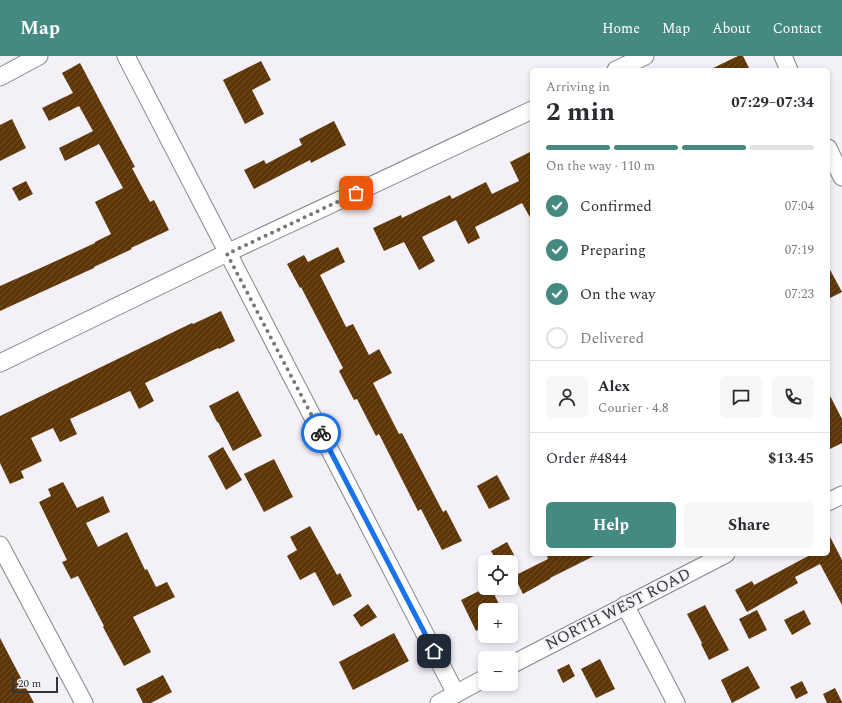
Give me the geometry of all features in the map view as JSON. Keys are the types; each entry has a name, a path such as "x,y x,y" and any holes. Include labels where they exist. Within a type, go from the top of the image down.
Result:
{"street":[{"path":"0,77 39,56"},
{"path":"126,56 227,254 456,694"},
{"path":"620,68 645,56"},
{"path":"782,56 788,68"},
{"path":"0,363 530,111"},
{"path":"830,152 842,176"},
{"path":"830,501 842,495"},
{"path":"0,545 84,703"},
{"name":"NORTH WEST ROAD","path":"518,661 722,556"},
{"path":"625,605 676,703"},
{"path":"438,703 478,682"}],"building":[{"path":"738,56 743,56 749,68 713,68"},
{"path":"261,61 271,80 252,90 264,114 245,124 223,80"},
{"path":"80,63 135,167 132,168 150,202 154,200 169,230 94,268 0,311 0,286 95,243 111,234 95,202 123,188 99,144 65,161 59,148 93,131 79,106 49,121 42,108 73,93 62,73"},
{"path":"12,119 26,148 0,161 0,125"},
{"path":"334,121 346,145 311,163 310,160 254,189 244,170 264,160 266,164 302,145 299,139"},
{"path":"530,152 530,217 522,203 475,227 480,238 468,244 456,220 422,237 435,261 419,270 404,242 384,251 373,228 401,215 402,218 450,195 452,199 486,182 492,194 519,181 510,162"},
{"path":"26,181 33,194 19,201 12,188"},
{"path":"338,247 345,262 320,275 346,327 353,324 369,355 379,349 392,373 373,383 399,434 402,433 443,512 446,510 462,541 442,550 421,509 418,511 379,434 376,436 357,399 354,400 339,371 343,368 301,287 300,288 287,264 304,255 308,262"},
{"path":"830,270 842,292 830,298"},
{"path":"221,311 235,341 145,383 154,401 139,409 130,391 70,419 77,434 60,442 53,428 31,438 42,461 21,471 24,478 10,484 0,463 0,416 192,323 193,324"},
{"path":"238,391 262,436 233,451 209,406"},
{"path":"830,396 842,419 842,443 830,449"},
{"path":"223,447 242,480 226,490 208,456"},
{"path":"274,459 293,497 264,512 244,474"},
{"path":"497,475 510,499 489,509 477,486"},
{"path":"63,482 77,508 103,496 110,512 86,523 98,547 127,532 145,570 147,569 156,587 167,582 175,597 133,617 151,652 124,666 78,576 71,579 62,562 67,560 39,502 51,496 48,489"},
{"path":"310,526 337,575 340,573 352,596 333,606 315,572 300,580 287,556 297,550 290,537"},
{"path":"830,537 842,560 842,605 820,564 795,577 798,583 747,612 735,590 752,581 754,585 808,556 830,556"},
{"path":"507,542 514,555 493,555 491,551"},
{"path":"547,556 594,556 550,578 523,594 518,584 518,574 548,559"},
{"path":"478,592 478,595 494,595 498,603 478,603 478,630 476,631 461,600"},
{"path":"368,604 377,617 361,627 353,615"},
{"path":"705,605 729,650 709,660 687,614"},
{"path":"757,610 767,630 749,639 739,619"},
{"path":"804,610 811,624 792,635 784,620"},
{"path":"394,633 409,661 353,690 339,662"},
{"path":"0,638 34,703 0,703"},
{"path":"600,659 615,689 596,698 581,669"},
{"path":"569,664 575,676 563,683 557,670"},
{"path":"748,666 760,688 732,703 721,680"},
{"path":"163,675 172,692 151,703 143,703 136,689"},
{"path":"802,681 808,693 796,699 790,687"},
{"path":"835,688 842,703 827,703 823,694"}],"way so far":[{"path":"321,433 227,254 356,193"}],"route":[{"path":"321,433 434,651"}]}
